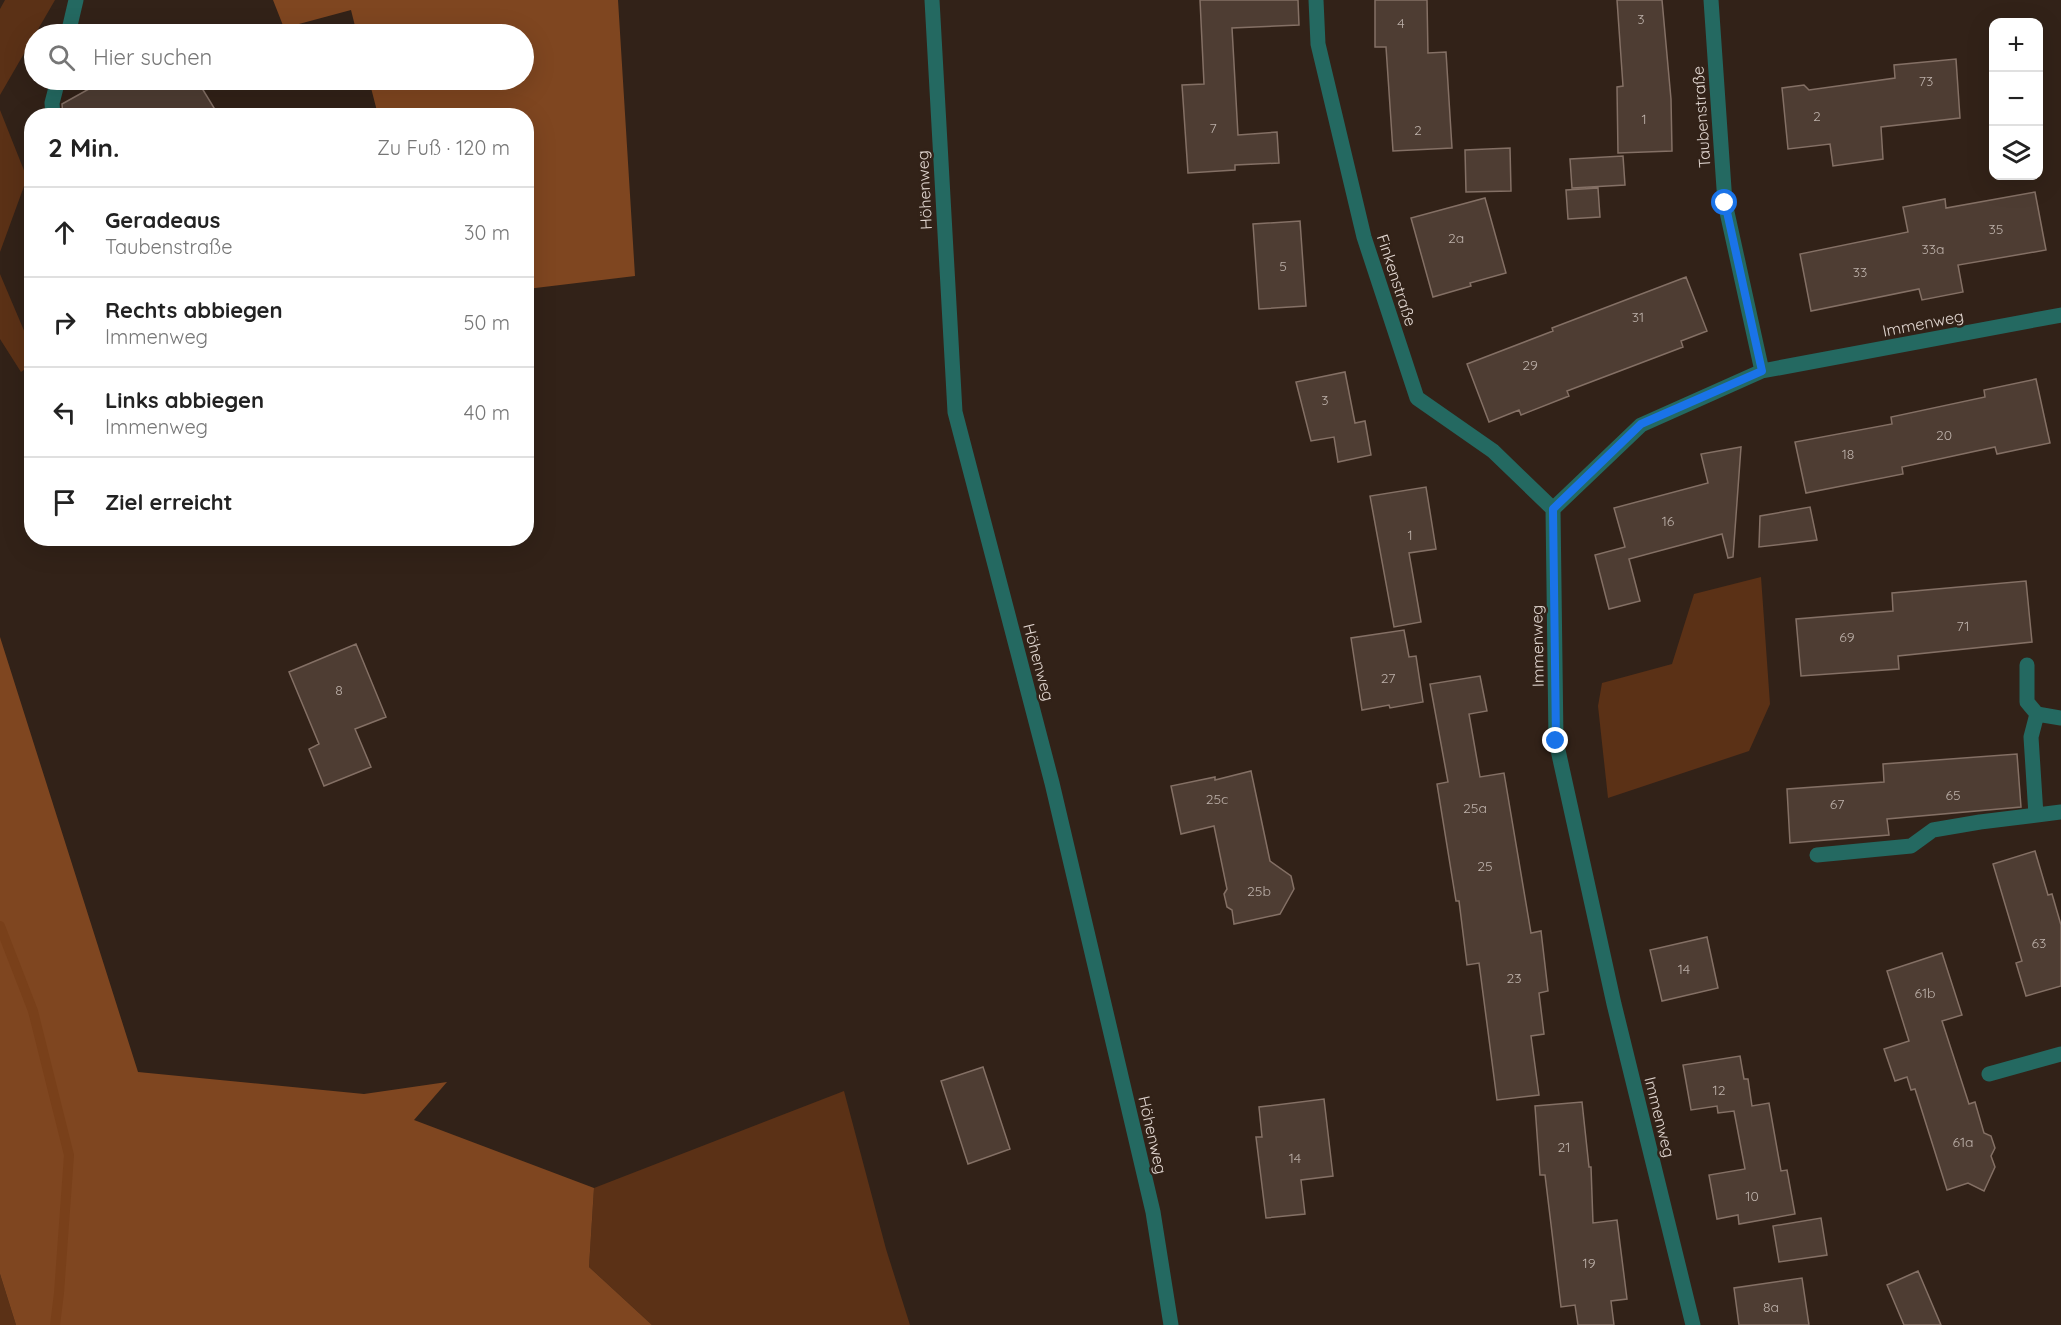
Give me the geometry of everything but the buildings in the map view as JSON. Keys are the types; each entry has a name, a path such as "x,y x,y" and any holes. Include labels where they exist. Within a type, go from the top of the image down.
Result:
{"street":[{"path":"70,24 76,0"},
{"name":"Höhenweg","path":"932,0 955,412 1052,783 1153,1212 1171,1325"},
{"name":"Finkenstraße","path":"1316,0 1318,44 1364,237 1417,398 1492,451 1553,509"},
{"name":"Taubenstraße","path":"1711,0 1725,203 1762,371"},
{"path":"52,108 55,90"},
{"name":"Immenweg","path":"1693,1325 1614,1004 1556,741 1553,509 1641,424 1762,371 2061,315"},
{"path":"2027,665 2027,702 2037,714 2061,718"},
{"path":"2036,815 2031,737 2037,714"},
{"path":"1816,855 1911,846 1933,830 2061,812"},
{"path":"1989,1074 2061,1054"}],"shaded area":[{"path":"5,0 55,0 41,24 24,24 24,54 0,95 0,9"},
{"path":"273,0 618,0 635,276 534,288 534,108 376,108 372,90 534,90 534,24 354,24 351,10 299,24 282,24"},
{"path":"0,110 24,170 24,186 0,252"},
{"path":"0,274 24,331 24,370 21,372 0,339"},
{"path":"1761,577 1770,704 1749,751 1608,798 1598,706 1602,683 1672,664 1694,594"},
{"path":"0,637 138,1072 364,1094 447,1082 414,1120 594,1188 589,1267 652,1325 16,1325 0,1274"},
{"path":"844,1091 886,1249 910,1325 652,1325 589,1267 594,1188"},
{"path":"0,1274 16,1325 0,1325"}],"waterway":[{"path":"0,926 33,1011 69,1155 55,1325"}],"route":[{"path":"1556,741 1553,509 1641,424 1762,371 1725,203"}]}
